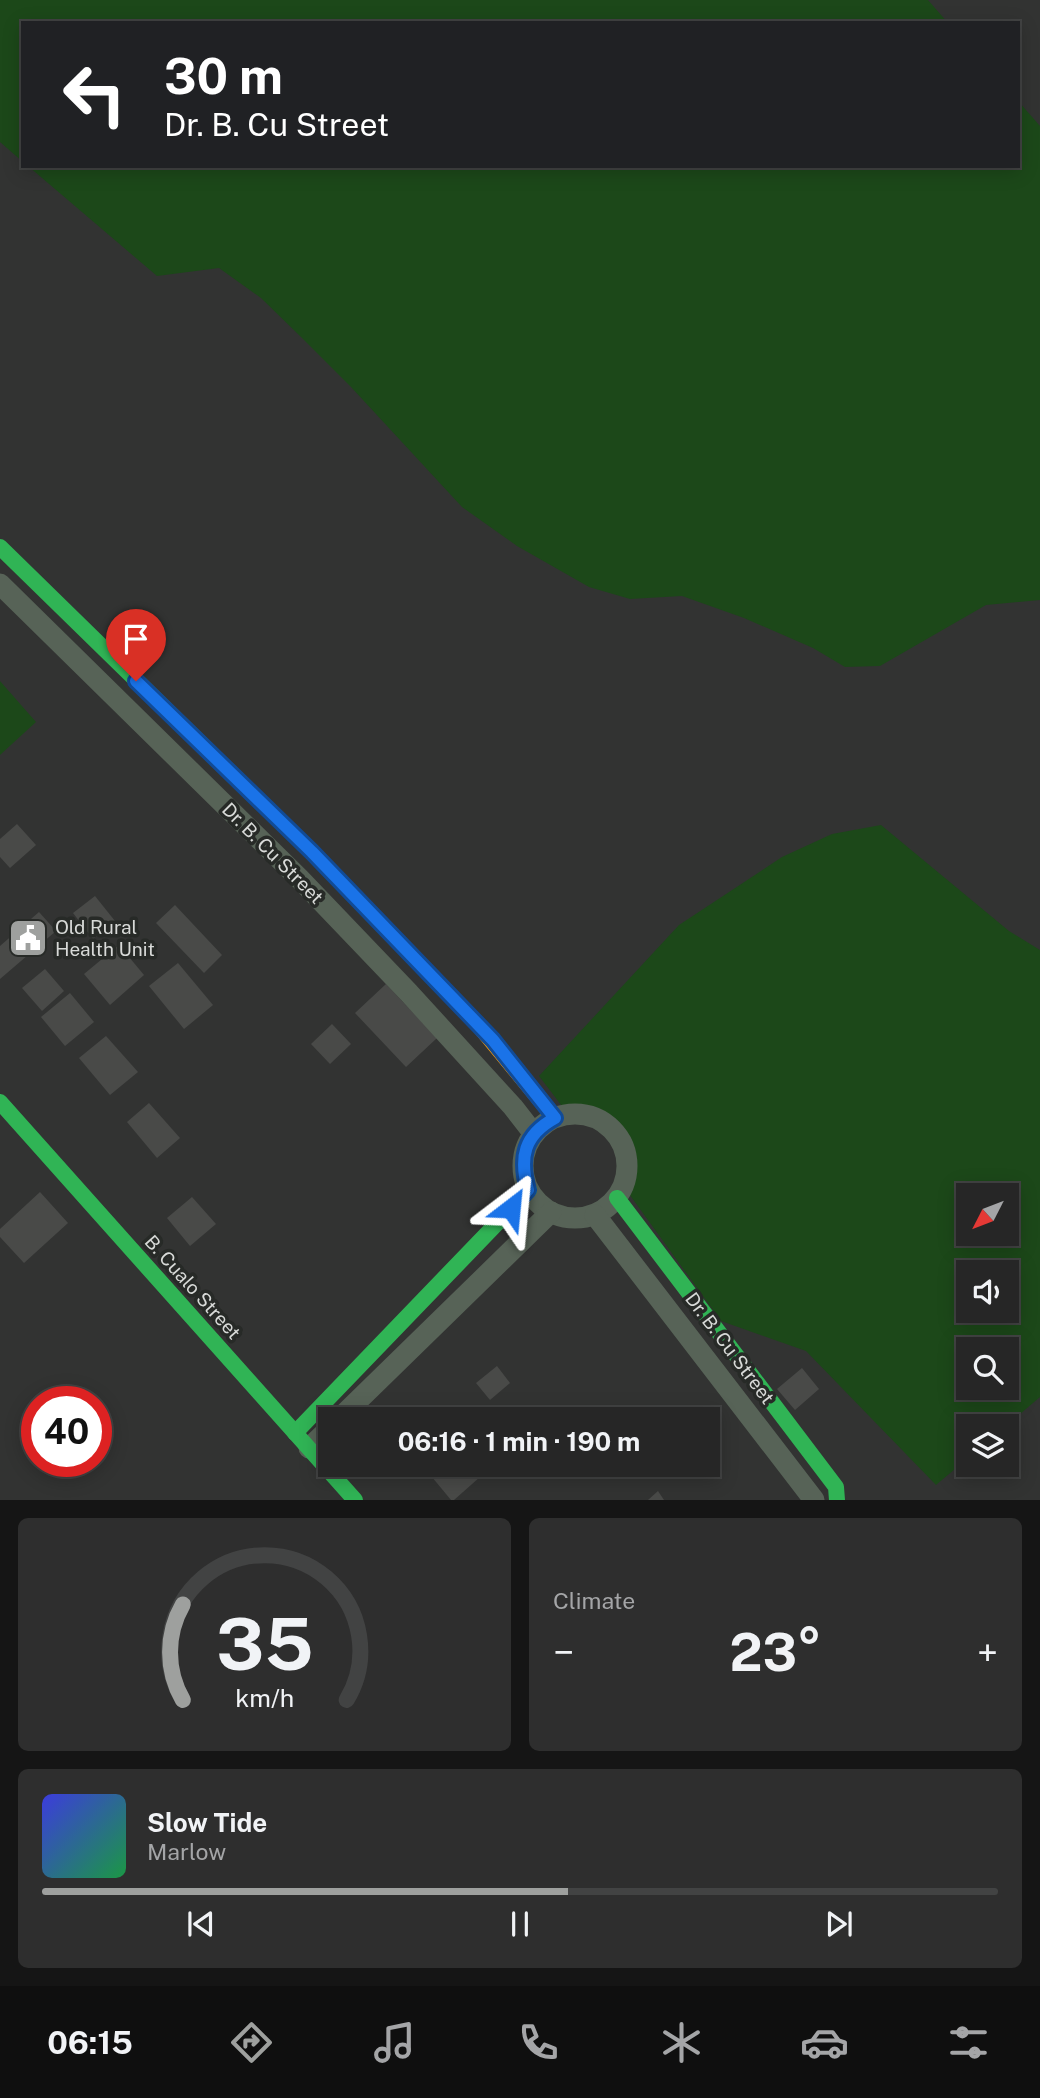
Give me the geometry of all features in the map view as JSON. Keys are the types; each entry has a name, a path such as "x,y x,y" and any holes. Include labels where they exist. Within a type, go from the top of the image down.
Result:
{"street":[{"name":"Dr. B. Cu Street","path":"0,547 312,852 493,1040 555,1118"},
{"name":"Dr. B. Cu Street","path":"0,584 300,879 409,993 513,1107 534,1134"},
{"name":"B. Cualo Street","path":"0,1102 355,1500"},
{"path":"582,1114 607,1125 624,1146 627,1173 624,1187 607,1208 595,1215 568,1218 551,1212 533,1198 528,1190 523,1173 523,1159 534,1134 543,1124 555,1118 582,1114"},
{"path":"302,1441 528,1190"},
{"name":"Dr. B. Cu Street","path":"617,1198 835,1487 836,1500"},
{"path":"350,1407 551,1212"},
{"name":"Dr. B. Cu Street","path":"595,1215 814,1500"},
{"path":"302,1441 318,1433"}],"green space":[{"path":"0,0 928,0 946,21 21,21 21,160 0,142"},
{"path":"1020,103 1040,126 1040,600 986,605 880,666 845,667 813,648 744,618 682,596 630,599 589,587 517,546 462,507 351,387 261,298 219,268 157,276 30,168 1020,168"},
{"path":"0,681 36,722 0,755"},
{"path":"881,825 1009,931 1040,950 1040,1397 1019,1415 956,1414 956,1468 936,1485 806,1351 721,1321 624,1187 626,1158 617,1135 597,1120 568,1114 539,1076 679,925 782,857 832,834"}],"building":[{"path":"17,824 36,845 10,868 0,857 0,839"},
{"path":"95,896 115,921 93,939 73,913"},
{"path":"175,905 222,955 204,973 156,923"},
{"name":"Old Rural Health Unit","path":"39,912 56,931 0,979 0,946"},
{"path":"119,945 144,975 110,1005 84,974"},
{"path":"178,963 213,1005 184,1029 149,986"},
{"path":"45,969 64,991 42,1011 22,988"},
{"path":"386,984 437,1038 406,1067 355,1013"},
{"path":"70,993 94,1022 65,1046 41,1017"},
{"path":"332,1024 351,1044 330,1064 311,1044"},
{"path":"106,1036 138,1072 110,1095 79,1058"},
{"path":"149,1103 180,1138 157,1158 127,1122"},
{"path":"40,1192 68,1223 24,1263 0,1237 0,1229"},
{"path":"192,1197 216,1224 190,1246 167,1218"},
{"path":"497,1366 510,1383 490,1400 476,1383"},
{"path":"802,1368 819,1389 795,1410 777,1389"},
{"path":"432,1477 480,1477 454,1500 451,1500"},
{"path":"658,1491 664,1500 648,1500"}],"traffic: fast":[{"path":"0,547 312,852 480,1027"},
{"path":"0,1102 355,1500"},
{"path":"295,1433 529,1190"},
{"path":"617,1198 836,1487 837,1500"}],"traffic: slow":[{"path":"480,1027 555,1118"}],"place":[{"name":"Old Rural Health Unit","path":"28,938"}],"route":[{"path":"136,681 312,852 493,1040 555,1118 543,1124 527,1146 523,1173 528,1190 511,1208"}]}
